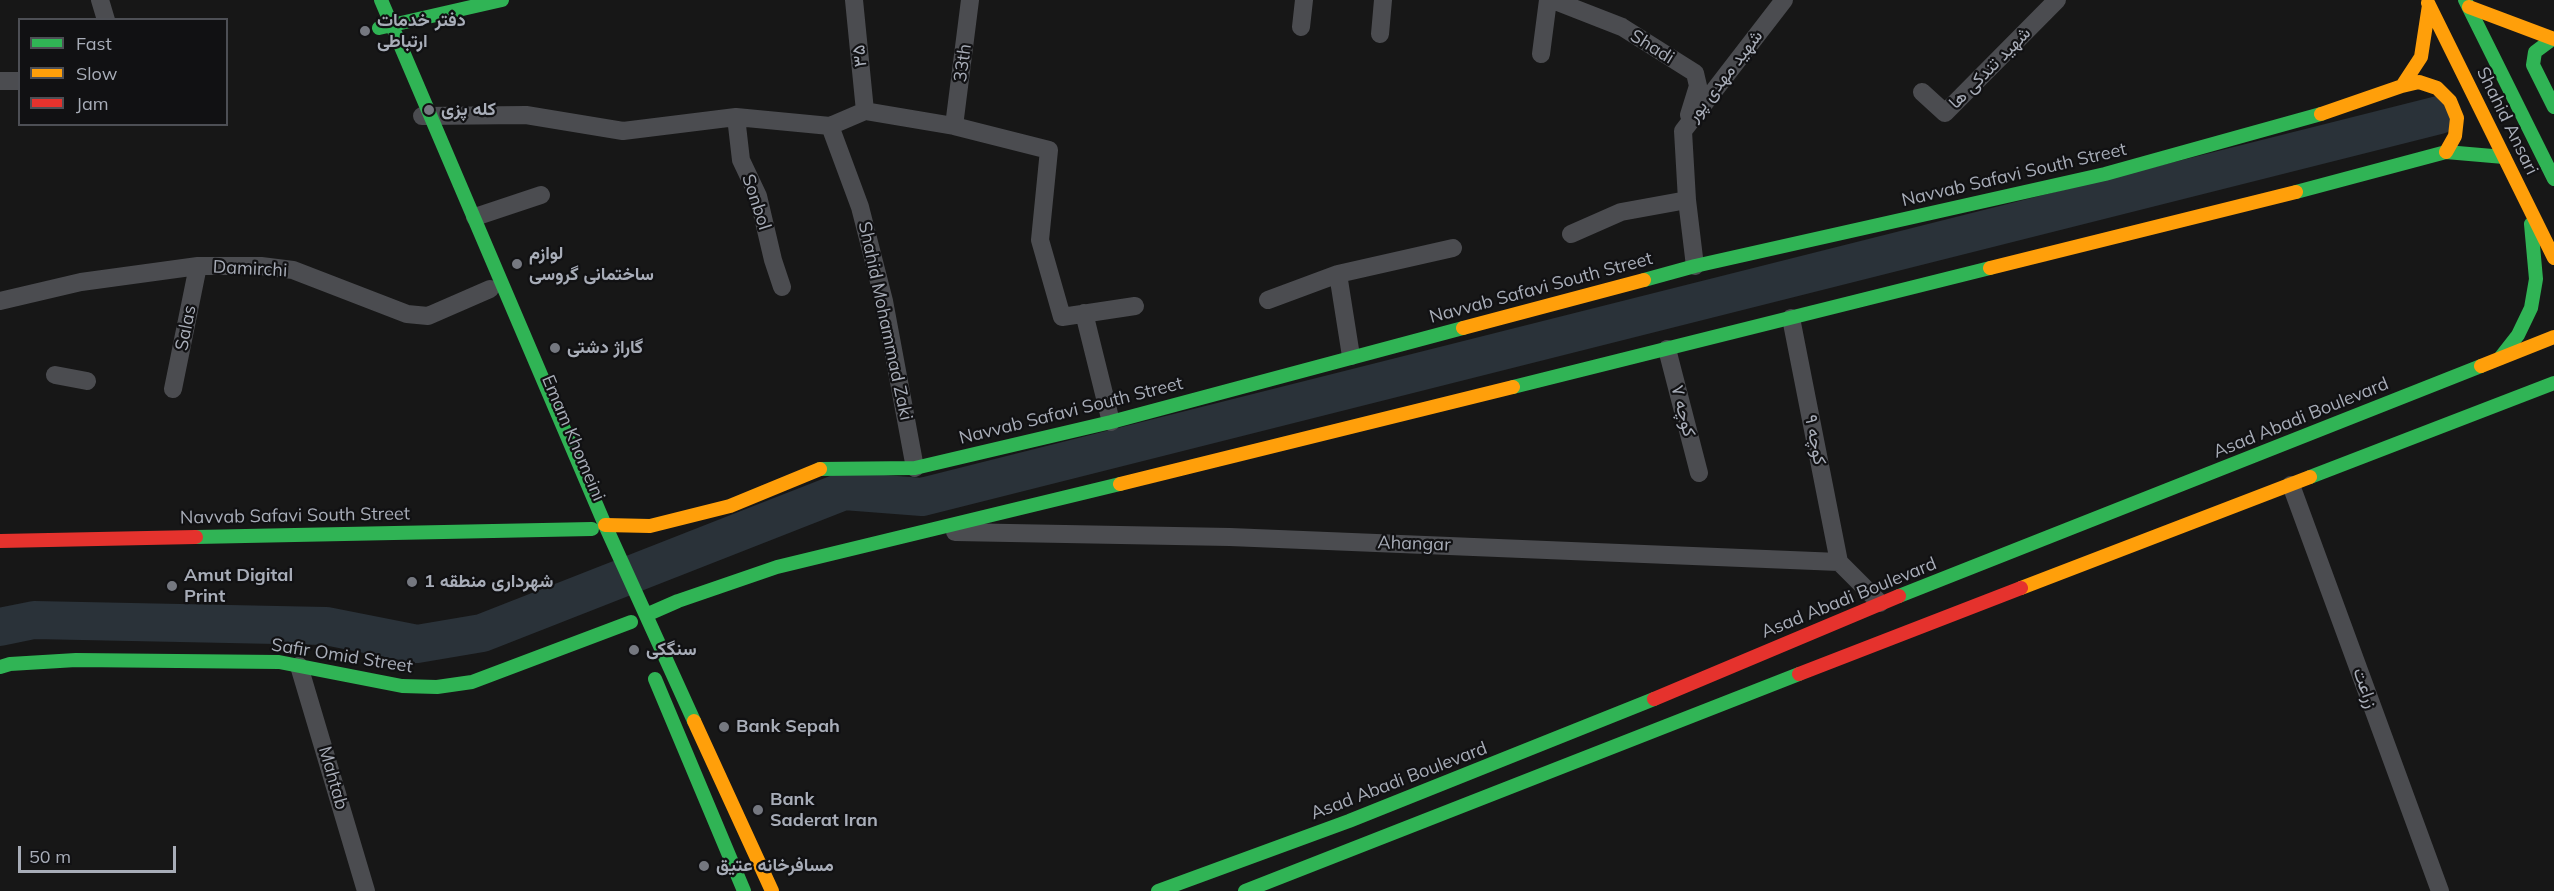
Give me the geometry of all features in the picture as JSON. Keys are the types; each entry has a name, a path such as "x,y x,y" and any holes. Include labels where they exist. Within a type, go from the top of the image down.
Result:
{"main road":[{"name":"Emam Khomeini","path":"368,0 386,26 603,530 598,543"},
{"name":"Emam Khomeini","path":"381,0 386,26"},
{"path":"386,26 502,0"},
{"path":"2402,86 2421,57 2428,3"},
{"name":"Shahid Ansari","path":"2428,3 2554,258"},
{"path":"2467,3 2553,40"},
{"name":"Shahid Ansari","path":"2467,3 2537,133 2554,179"},
{"path":"2553,40 2535,52 2534,65 2550,104 2554,107"},
{"name":"Navvab Safavi South Street","path":"0,541 603,530 650,526 730,506 822,468 915,468 1111,422 1351,356 1695,266 2106,174 2341,108 2402,86 2420,82 2437,88 2450,101 2457,118 2455,136 2446,152"},
{"name":"Emam Khomeini","path":"424,116 475,218 497,286"},
{"path":"646,615 678,601 777,567 930,532 1791,318 2376,172 2446,152 2504,156"},
{"path":"2500,358 2518,335 2531,308 2536,279 2530,208"},
{"name":"Asad Abadi Boulevard","path":"1158,891 1348,821 1600,722 1880,603 2554,337"},
{"path":"1245,891 2554,383"},
{"path":"603,530 640,601 772,891"},
{"path":"2011,551 2024,587"},
{"name":"Safir Omid Street","path":"0,667 10,664 76,660 279,662 402,686 437,687 472,682 630,621"},
{"path":"649,665 744,891"}],"street":[{"path":"100,0 105,18"},
{"name":"۳۵","path":"854,0 865,111"},
{"name":"33th","path":"954,126 970,0"},
{"path":"1300,27 1304,0"},
{"path":"1380,34 1383,0"},
{"path":"1541,54 1548,0"},
{"name":"Shadi","path":"1553,0 1622,27 1695,73 1698,86 1683,130"},
{"name":"شهید مهدی پور","path":"1695,266 1687,200 1683,130 1784,0"},
{"name":"شهید تندکی ها","path":"1922,92 1945,113 2057,0"},
{"path":"0,81 18,81"},
{"path":"424,116 526,115 623,131 736,117 830,126 865,111 954,126 1049,150 1040,240 1062,317 1135,306"},
{"name":"Sonbol","path":"736,117 741,160 758,196 772,260 782,287"},
{"name":"Shahid Mohammad Zaki","path":"830,126 860,207 881,290 915,468"},
{"path":"475,218 541,195"},
{"path":"1571,234 1621,212 1687,200"},
{"path":"1268,300 1338,274 1453,248"},
{"name":"Damirchi","path":"0,301 81,282 198,266 261,266 293,270 407,314 428,316 497,286"},
{"name":"Salas","path":"173,389 198,266"},
{"path":"1338,274 1351,356"},
{"path":"1084,313 1111,422"},
{"name":"کوچه ۹","path":"1791,318 1839,562"},
{"name":"کوچه ۷","path":"1667,348 1699,473"},
{"path":"55,375 87,381"},
{"name":"زراعت","path":"2291,484 2440,891"},
{"name":"Ahangar","path":"930,532 1230,537 1839,562"},
{"path":"1839,562 1880,603"},
{"name":"Mahtab","path":"299,666 366,891"}],"waterway":[{"path":"0,627 34,620 326,626 417,644 482,633 844,491 922,497 2439,115"}],"traffic: fast":[{"path":"381,0 605,525 694,721"},
{"path":"379,28 502,0"},
{"path":"2465,0 2554,179"},
{"path":"2551,40 2535,52 2533,65 2554,107"},
{"path":"1644,280 1695,266 2105,174 2321,114"},
{"path":"2296,192 2446,152 2504,157"},
{"path":"2500,358 2518,335 2531,308 2536,279 2531,224"},
{"path":"1513,387 1990,268"},
{"path":"820,469 915,468 1111,422 1463,328"},
{"path":"1899,596 2481,366"},
{"path":"2310,477 2554,383"},
{"path":"646,615 678,601 777,567 1120,484"},
{"path":"196,537 592,529"},
{"path":"0,667 10,664 76,660 279,662 402,686 437,687 472,682 631,622"},
{"path":"1245,891 1799,674"},
{"path":"655,679 744,891"},
{"path":"1158,891 1349,821 1654,699"}],"traffic: slow":[{"path":"2428,3 2554,258"},
{"path":"2321,114 2402,86 2421,57 2429,5"},
{"path":"2469,7 2554,39"},
{"path":"2402,86 2419,82 2437,88 2450,101 2457,118 2455,136 2446,152"},
{"path":"1990,268 2296,192"},
{"path":"1463,328 1644,280"},
{"path":"2481,366 2554,337"},
{"path":"1120,484 1513,387"},
{"path":"605,525 650,526 730,506 820,469"},
{"path":"2021,588 2310,477"},
{"path":"694,721 772,891"}],"traffic: jam":[{"path":"0,541 196,537"},
{"path":"1799,674 2021,588"},
{"path":"1654,699 1899,596"}],"place":[{"name":"دفتر خدمات ارتباطی","path":"365,31"},
{"name":"کله پزی","path":"429,110"},
{"name":"لوازم ساختمانی گروسی","path":"517,264"},
{"name":"گاراژ دشتی","path":"555,348"},
{"name":"شهرداری منطقه 1","path":"412,582"},
{"name":"Amut Digital Print","path":"172,586"},
{"name":"سنگکی","path":"634,650"},
{"name":"Bank Sepah","path":"724,727"},
{"name":"Bank Saderat Iran","path":"758,810"},
{"name":"مسافرخانه عتیق","path":"704,866"}]}
